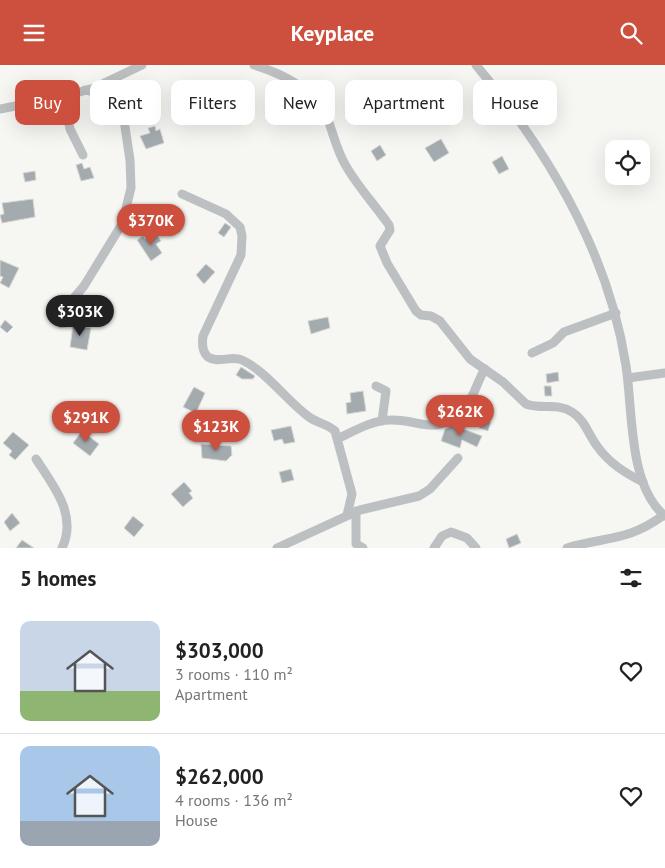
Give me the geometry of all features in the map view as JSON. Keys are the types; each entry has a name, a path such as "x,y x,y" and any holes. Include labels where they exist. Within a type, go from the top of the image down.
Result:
{"street":[{"path":"80,92 109,82 142,65"},
{"path":"254,65 290,79 307,91 318,102 328,120 332,137 346,166 362,192 389,225 390,231 380,246 387,263 416,311 421,315 431,316 440,321 470,359 486,369 526,404 557,406 574,413 607,458 620,470 643,482"},
{"path":"476,65 522,122 592,247 616,313 628,377 635,441 643,482 652,504 664,516 642,531 568,548"},
{"path":"73,299 84,286 122,224 131,188 127,131 122,107 114,97 85,91"},
{"path":"0,109 15,106"},
{"path":"69,125 83,155"},
{"path":"182,194 226,213 240,227 242,236 241,255 203,336 202,345 205,354 209,359 237,358 250,364 307,416 332,428 339,438 341,455 352,494 352,513 356,544 363,548"},
{"path":"532,353 553,343 564,332 616,313"},
{"path":"339,438 382,421 391,420 423,426 436,426 465,407 486,369"},
{"path":"628,377 665,373"},
{"path":"376,386 386,391 382,421"},
{"path":"277,548 352,513 419,496 430,489 458,458"},
{"path":"36,459 61,499 66,511 67,527 62,548"},
{"path":"434,548 442,536 450,532 467,538 476,548"}],"building":[{"path":"155,126 156,131 160,129 164,143 146,149 140,136 150,133 148,128"},
{"path":"441,139 449,153 434,162 425,148"},
{"path":"380,145 386,155 377,161 371,151"},
{"path":"502,156 509,169 499,174 492,162"},
{"path":"82,163 84,169 90,167 94,178 81,181 76,165"},
{"path":"35,171 36,180 25,182 23,173"},
{"path":"33,199 35,217 2,223 0,215 4,214 2,203"},
{"path":"225,223 231,227 224,237 218,233"},
{"path":"155,232 161,241 156,244 162,253 151,261 137,240 143,236 145,239"},
{"path":"0,260 19,268 9,288 0,283 3,277 0,276"},
{"path":"206,264 215,272 204,284 196,275"},
{"path":"328,317 330,328 311,334 308,321"},
{"path":"62,318 70,326 60,328 58,322"},
{"path":"5,320 13,327 7,333 0,327"},
{"path":"73,325 91,328 87,350 70,347"},
{"path":"241,367 255,376 253,379 242,379 236,375"},
{"path":"558,372 559,381 547,383 546,374"},
{"path":"544,386 551,386 552,396 545,396"},
{"path":"194,387 205,393 196,413 183,407"},
{"path":"363,391 366,411 347,414 346,403 351,402 350,393"},
{"path":"482,419 491,422 488,431 479,428"},
{"path":"453,425 482,436 477,447 462,440 460,448 441,441 445,429"},
{"path":"291,426 295,442 284,444 282,439 274,441 271,430"},
{"path":"82,431 99,444 90,456 73,443"},
{"path":"13,432 29,445 15,460 9,455 12,451 3,443"},
{"path":"201,444 231,446 232,455 226,461 202,458"},
{"path":"291,469 294,480 282,483 279,472"},
{"path":"184,482 192,491 189,493 193,498 183,507 171,494"},
{"path":"12,513 20,523 10,531 4,522"},
{"path":"133,516 144,525 134,537 124,528"},
{"path":"517,534 521,543 509,548 506,539"},
{"path":"22,540 34,548 16,548"}]}
